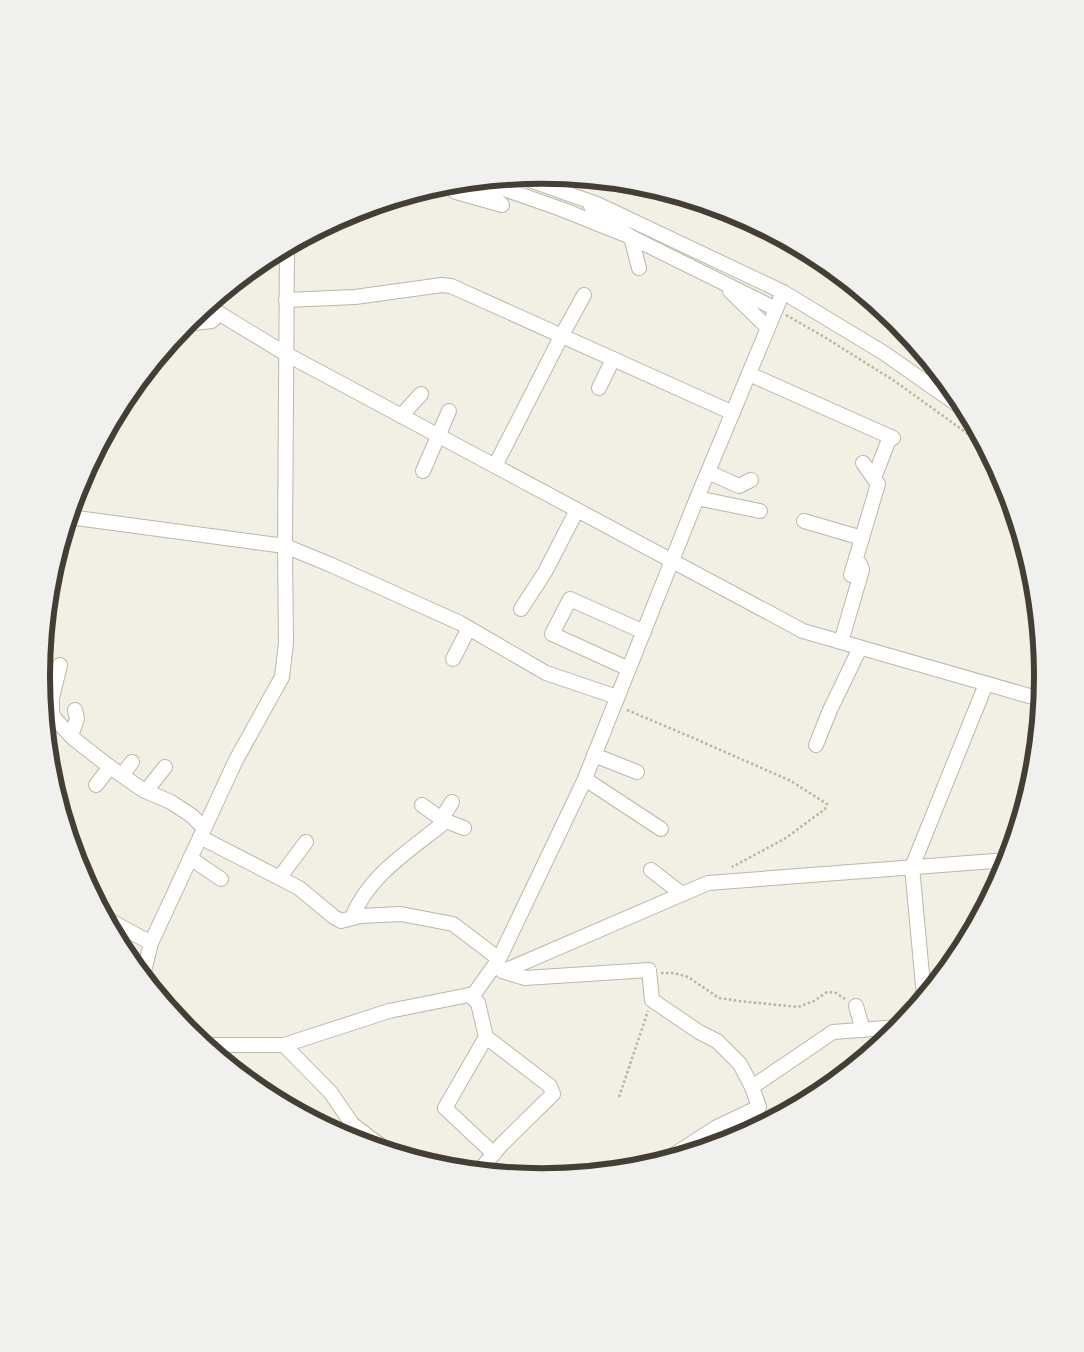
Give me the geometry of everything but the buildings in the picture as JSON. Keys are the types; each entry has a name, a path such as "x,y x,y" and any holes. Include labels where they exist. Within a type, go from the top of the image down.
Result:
{"street":[{"path":"540,184 588,201 783,292 884,353 947,397"},
{"path":"496,186 561,209 631,237 776,309"},
{"path":"455,192 502,205 486,187"},
{"path":"588,201 595,212 631,237 639,265 664,253"},
{"path":"693,249 720,281 768,328"},
{"path":"145,966 151,943 236,760 282,677 286,643 286,256"},
{"path":"286,300 355,297 442,285 451,286 733,412"},
{"path":"216,1044 284,1046 389,1011 474,994 499,966 585,779 697,498 783,292"},
{"path":"496,466 584,295"},
{"path":"214,310 286,354 803,631 1033,697"},
{"path":"200,322 212,321 213,311"},
{"path":"599,388 613,359"},
{"path":"749,374 892,437 874,478"},
{"path":"402,416 421,394"},
{"path":"423,471 449,411"},
{"path":"841,642 862,570 860,563 853,568 878,484 863,463"},
{"path":"708,472 739,486 751,480"},
{"path":"697,498 760,511"},
{"path":"521,609 545,572 577,510"},
{"path":"76,518 285,546 330,564 469,628 546,673 616,701"},
{"path":"804,521 862,538"},
{"path":"628,669 552,634 570,599 644,632"},
{"path":"453,658 469,628"},
{"path":"816,745 830,710 860,648"},
{"path":"52,714 52,698 60,665"},
{"path":"50,677 56,679"},
{"path":"923,987 912,867 986,684"},
{"path":"71,736 77,719 75,710"},
{"path":"52,721 146,791 171,802 192,816 202,833 300,888 334,917 342,921 382,914 401,914 453,924 499,966 526,978 649,970 652,1000 699,1032 717,1041 740,1064 752,1087 758,1107 717,1127 688,1146"},
{"path":"594,755 637,772"},
{"path":"96,785 116,770 132,762"},
{"path":"146,791 165,767"},
{"path":"585,779 661,829"},
{"path":"352,918 368,888 389,867 444,820 452,802"},
{"path":"422,805 444,820 464,828"},
{"path":"280,877 306,842"},
{"path":"190,858 222,879"},
{"path":"499,966 708,883 998,861"},
{"path":"651,870 682,894"},
{"path":"118,925 151,943"},
{"path":"470,995 478,1003 486,1037 550,1086 553,1094 485,1165"},
{"path":"856,1006 863,1030"},
{"path":"752,1087 833,1032 886,1028"},
{"path":"486,1037 445,1108 494,1154"},
{"path":"284,1046 330,1093 352,1124 362,1134"}],"path":[{"path":"776,309 896,382 971,435"},
{"path":"616,701 791,781 827,804 825,809 786,838 729,869"},
{"path":"649,972 674,973 688,977 719,998 798,1007 814,1001 827,992 836,993 856,1006"},
{"path":"619,1097 652,1000"}]}
